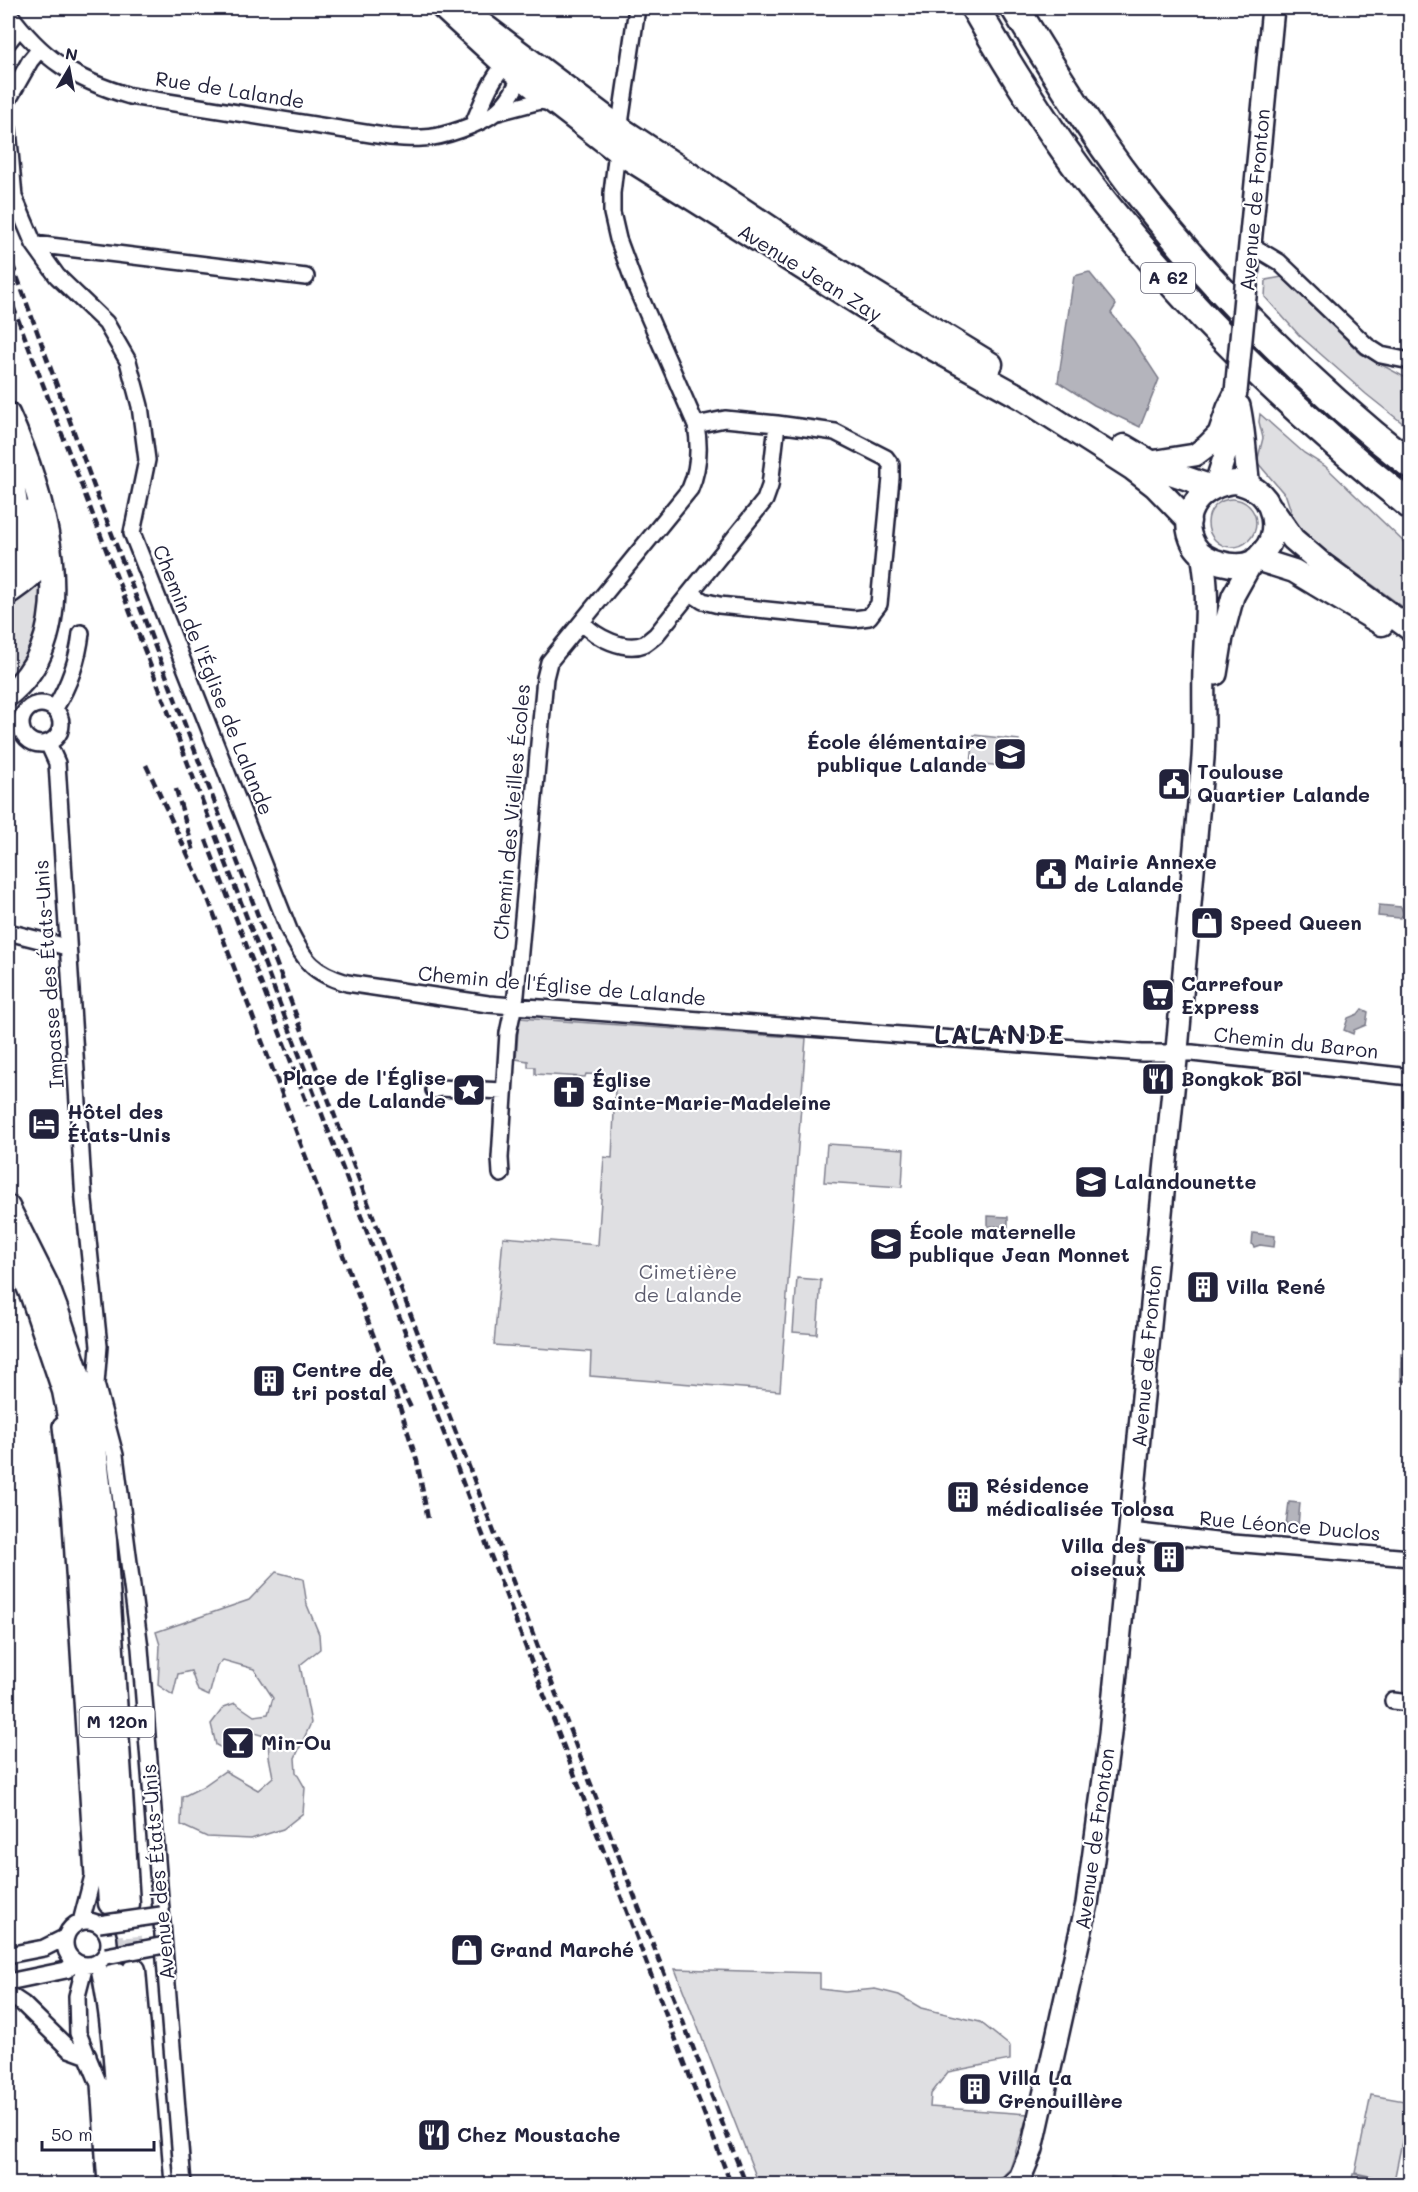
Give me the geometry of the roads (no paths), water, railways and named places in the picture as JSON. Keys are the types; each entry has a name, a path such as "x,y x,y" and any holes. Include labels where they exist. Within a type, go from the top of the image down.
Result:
{"highway":[{"name":"A 62","path":"975,8 1022,88 1066,151 1158,267 1266,381 1325,436 1410,505"},
{"name":"A 62","path":"1015,8 1085,120 1133,186 1170,231 1267,336 1347,411 1410,464"}],"main road":[{"name":"Avenue Jean Zay","path":"443,8 516,66 620,128 792,242 1168,472 1213,486"},
{"name":"Avenue Jean Zay","path":"460,8 553,103 618,152 912,337 1022,398 1124,463 1155,486 1189,520"},
{"path":"8,414 24,454 39,505 53,578 48,629 40,653 30,672 8,695"},
{"path":"8,442 17,462 32,516 33,532 27,555 8,576"},
{"path":"8,460 17,518 16,535 8,550"},
{"path":"1410,629 1322,564 1293,538 1261,494 1249,486 1236,482 1223,483 1213,486 1196,501 1189,520 1190,534 1195,546 1202,554 1229,564 1254,561 1294,571 1410,641"},
{"path":"1254,561 1267,548 1273,535 1274,519 1269,505"},
{"path":"8,593 36,573 45,560 49,548"},
{"path":"8,1197 15,1204 56,1281 96,1384"},
{"name":"Avenue des États-Unis","path":"8,1207 47,1285 58,1314 87,1401 94,1438 105,1540 119,1904 97,1716 94,1638 80,1472 64,1391 32,1296 8,1239"},
{"path":"102,1965 133,2184"},
{"name":"Avenue des États-Unis","path":"102,1965 152,2184"}],"street":[{"name":"Chemin des Vieilles Écoles","path":"513,1006 516,995 544,678 549,662 690,489 696,474 698,459 699,439 696,425 635,285 618,239 612,213 612,193 637,8"},
{"name":"Avenue de Fronton","path":"1213,486 1227,449 1236,392 1273,8"},
{"name":"Rue de Lalande","path":"8,12 19,28 62,68 99,87 130,96 390,137 424,138 452,133 495,113 540,101 553,103"},
{"path":"8,42 19,28"},
{"path":"8,100 30,61 40,49"},
{"name":"Rue de Lalande","path":"495,113 507,99 516,66"},
{"path":"473,124 491,84 516,66"},
{"name":"Chemin de l'Église de Lalande","path":"8,129 15,197 34,244 57,276 106,323 128,362 140,406 147,460 132,533 289,930 301,954 314,969 327,977 347,983 513,1006 847,1032 1177,1053"},
{"path":"34,244 306,277"},
{"path":"1249,256 1259,250 1279,262 1366,346 1381,355 1410,361"},
{"name":"Avenue de Fronton","path":"1151,462 1195,455 1207,446 1219,434 1236,392"},
{"name":"Avenue de Fronton","path":"1236,392 1246,438 1249,486"},
{"path":"691,593 703,601 719,605 854,619 869,617 879,604 891,465 886,458 835,432 725,420 696,425"},
{"path":"583,623 590,631 615,643 628,646 643,644 656,635 765,500 770,486 777,424"},
{"name":"Avenue de Fronton","path":"1202,554 1207,586 1204,670 1205,731"},
{"name":"Avenue de Fronton","path":"1018,2182 1032,2149 1088,1904 1106,1771 1131,1532 1205,731 1222,637 1233,596 1254,561"},
{"path":"55,708 64,692 78,654 81,633"},
{"path":"48,704 55,708 61,718 61,730 54,740 48,743 40,745 26,738 20,724 26,710 32,705 48,704"},
{"name":"Impasse des États-Unis","path":"48,743 57,763 82,1170 99,1346 96,1384"},
{"path":"8,932 67,947"},
{"path":"501,1174 508,1033 513,1006"},
{"name":"Chemin du Baron","path":"1177,1053 1216,1055 1410,1077"},
{"path":"434,1090 439,1088 504,1091"},
{"name":"Avenue des États-Unis","path":"50,1351 70,1507 93,1876 81,1922"},
{"name":"Avenue des États-Unis","path":"96,1384 115,1455 140,1648 183,2184"},
{"name":"Rue Léonce Duclos","path":"1131,1532 1233,1543 1410,1557"},
{"path":"1393,1701 1410,1703"},
{"path":"102,1965 66,1952 66,1937 69,1930 87,1921 99,1924 161,1916"},
{"path":"99,1924 108,1935 109,1949 102,1965 77,1996 78,2033 99,2084 106,2184"},
{"path":"8,1955 44,1948 66,1937"},
{"path":"8,1982 102,1965 165,1946"},
{"path":"102,1965 119,2184"},
{"path":"8,1994 23,2004 69,2049 88,2056"}],"tunnel":[{"path":"110,1903 116,1973"},
{"path":"128,1904 134,1970"}],"railway":[{"path":"8,252 97,495 746,2184"},
{"path":"8,293 731,2184"},
{"path":"146,765 207,896 396,1395 417,1461 428,1519"},
{"path":"176,789 194,852"},
{"path":"206,840 308,1106"},
{"path":"401,1387 411,1408"}],"place":[{"name":"École élémentaire publique Lalande","path":"1010,754"},
{"name":"Toulouse Quartier Lalande","path":"1174,784"},
{"name":"Mairie Annexe de Lalande","path":"1051,874"},
{"name":"Speed Queen","path":"1207,923"},
{"name":"Carrefour Express","path":"1158,995"},
{"name":"Bongkok Bol","path":"1158,1079"},
{"name":"Place de l'Église de Lalande","path":"469,1090"},
{"name":"Église Sainte-Marie-Madeleine","path":"569,1092"},
{"name":"Hôtel des États-Unis","path":"44,1124"},
{"name":"Lalandounette","path":"1091,1182"},
{"name":"École maternelle publique Jean Monnet","path":"886,1244"},
{"name":"Villa René","path":"1203,1287"},
{"name":"Centre de tri postal","path":"269,1381"},
{"name":"Résidence médicalisée Tolosa","path":"963,1497"},
{"name":"Villa des oiseaux","path":"1169,1557"},
{"name":"Min-Ou","path":"238,1743"},
{"name":"Grand Marché","path":"467,1950"},
{"name":"Villa La Grenouillère","path":"975,2089"},
{"name":"Chez Moustache","path":"434,2135"}],"district":[{"name":"LALANDE","path":"1000,1035"}],"park label":[{"name":"Cimetière de Lalande","path":"688,1284"}]}
